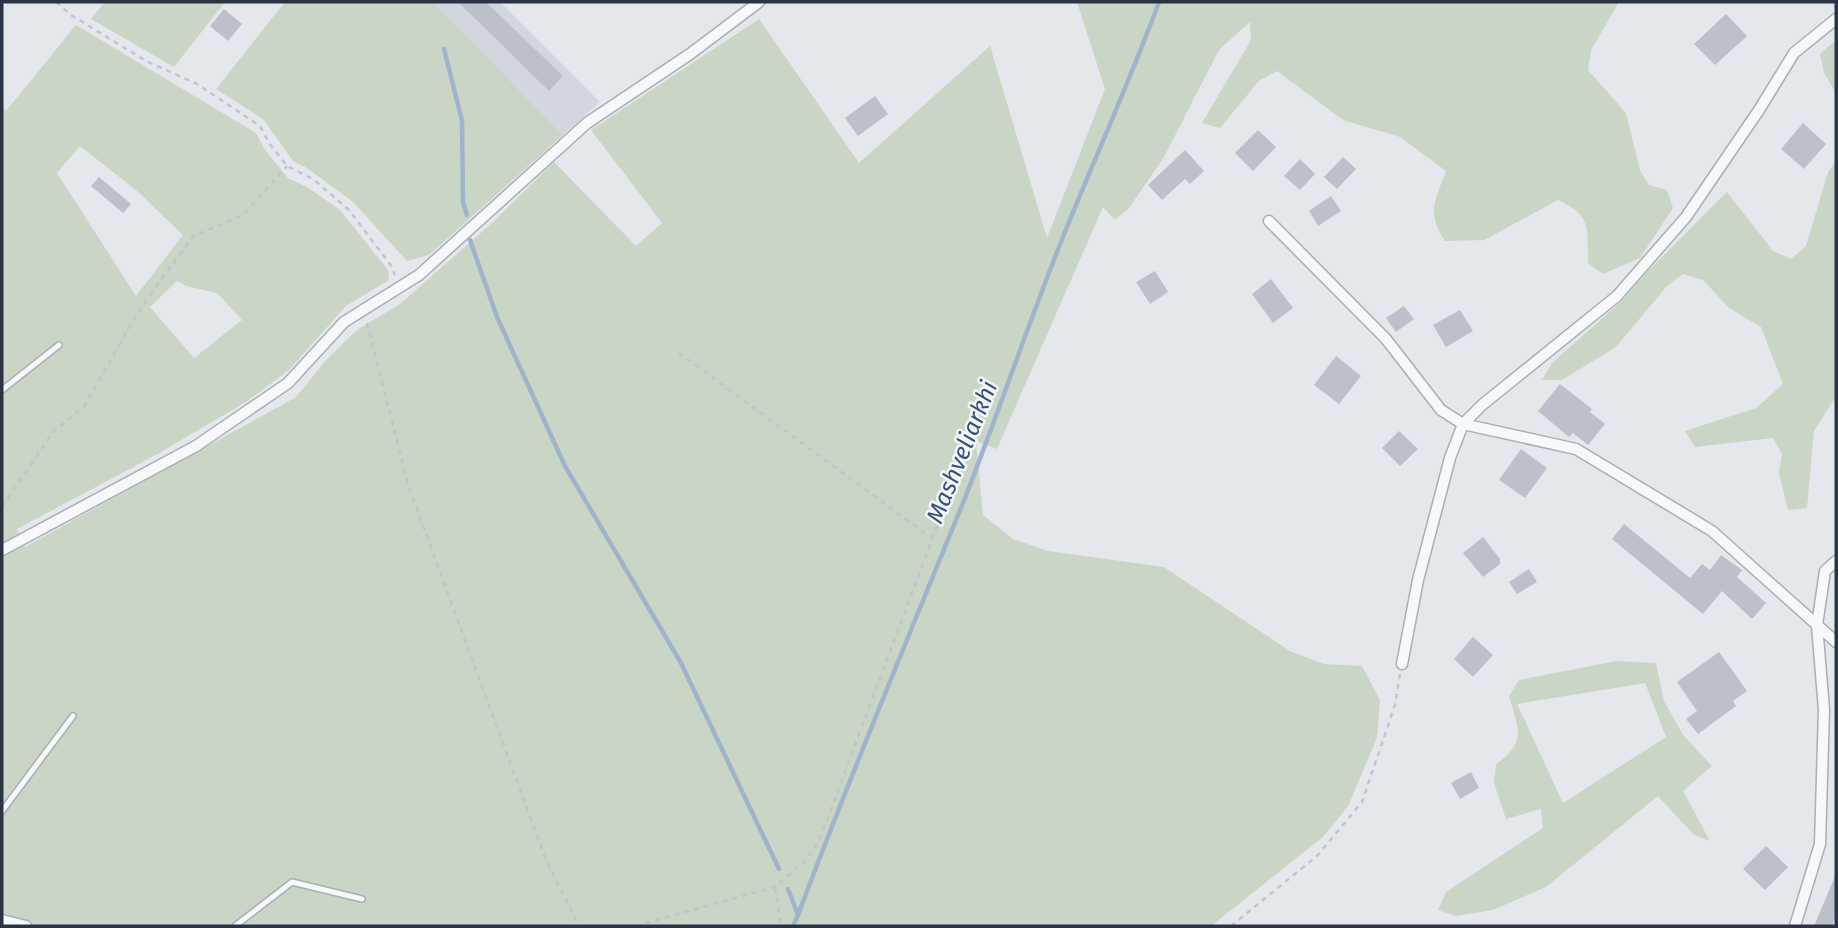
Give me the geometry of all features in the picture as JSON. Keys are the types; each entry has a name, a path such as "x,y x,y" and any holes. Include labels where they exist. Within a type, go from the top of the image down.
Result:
{"street":[{"path":"2,550 196,446 288,383 344,322 419,275 587,123 690,54 759,2"},
{"path":"1402,664 1418,580 1450,458 1463,424 1482,405 1617,296 1686,217 1759,110 1794,53 1836,19"},
{"path":"1269,221 1386,339 1441,410 1463,424 1576,449 1712,531 1836,642"},
{"path":"1795,926 1820,845 1824,710 1817,625 1825,570 1836,561"},
{"path":"2,920 26,926"}],"lane":[{"path":"2,390 58,345"},
{"path":"2,811 73,716"},
{"path":"235,926 292,882 362,899"}],"path":[{"path":"56,2 71,15 146,61 197,84 260,126 287,166 313,179 349,210 390,264 400,287"},
{"path":"2,507 54,432 84,406 140,309 193,236 243,215 287,166"},
{"path":"363,309 409,488 546,860 579,926"},
{"path":"679,353 933,538"},
{"path":"636,926 774,887 803,863 820,841 957,473"},
{"path":"1231,926 1317,856 1362,802 1395,705 1402,664"},
{"path":"774,887 781,926"}],"shaded area":[{"path":"433,2 500,2 600,102 563,135"}],"green space":[{"path":"105,2 225,2 174,67 91,19"},
{"path":"285,2 433,2 563,135 429,255 407,261 353,202 307,168 293,161 263,119 216,89"},
{"path":"1077,2 1619,2 1591,50 1588,70 1626,113 1640,170 1649,185 1667,190 1673,208 1640,258 1603,274 1588,263 1587,232 1583,218 1558,200 1484,240 1445,241 1436,222 1434,206 1446,171 1400,137 1343,120 1277,71 1259,81 1220,128 1202,123 1251,40 1250,22 1219,50 1164,157 1129,208 1115,220 1103,207 997,449 976,441 983,515 1013,539 1048,551 1164,567 1290,651 1324,664 1362,666 1380,700 1377,738 1348,806 1323,837 1211,926 2,926 2,108 6,111 76,25 256,133 265,150 288,178 307,187 340,210 388,270 389,280 346,306 289,370 246,402 154,456 17,529 25,547 296,397 327,359 357,330 400,304 492,223 554,162 636,246 662,223 591,130 759,19 859,163 990,46 1047,238 1105,89","holes":["80,146 137,191 183,235 136,296 57,173","177,281 186,286 217,293 242,320 194,358 150,307"]},
{"path":"1836,40 1836,93 1824,73 1820,54"},
{"path":"1836,161 1836,396 1814,431 1807,508 1788,510 1779,473 1782,454 1773,438 1695,447 1685,431 1756,408 1783,384 1761,327 1729,308 1703,280 1683,274 1667,286 1616,347 1562,380 1542,380 1552,363 1622,301 1727,192 1773,251 1791,259 1806,246 1828,172"},
{"path":"1616,661 1656,663 1664,701 1683,735 1712,766 1683,791 1710,841 1694,835 1658,796 1546,887 1493,910 1456,916 1438,910 1446,892 1543,828 1541,809 1506,819 1494,783 1496,764 1517,741 1517,726 1509,696 1519,680","holes":["1645,683 1666,737 1563,803 1517,704"]}],"building":[{"path":"458,2 486,2 563,76 549,91"},
{"path":"224,9 242,24 228,41 210,26"},
{"path":"1726,14 1747,36 1715,65 1694,44"},
{"path":"875,96 888,114 858,136 845,118"},
{"path":"1803,123 1826,144 1804,169 1781,149"},
{"path":"1258,130 1276,147 1253,171 1235,153"},
{"path":"1185,150 1204,171 1190,184 1185,179 1162,200 1148,185"},
{"path":"1343,157 1356,169 1337,189 1324,177"},
{"path":"1300,159 1315,174 1300,190 1284,176"},
{"path":"99,177 131,204 123,213 91,186"},
{"path":"1331,196 1341,211 1318,226 1309,211"},
{"path":"1155,271 1168,292 1150,304 1136,282"},
{"path":"1271,279 1293,308 1273,323 1252,294"},
{"path":"1404,306 1414,319 1396,332 1386,318"},
{"path":"1460,310 1473,331 1446,347 1433,325"},
{"path":"1336,356 1361,376 1339,404 1314,385"},
{"path":"1560,384 1592,409 1590,412 1605,424 1588,445 1573,433 1569,437 1538,411"},
{"path":"1399,431 1418,449 1400,466 1382,448"},
{"path":"1521,449 1547,468 1525,498 1499,480"},
{"path":"1624,524 1690,578 1702,564 1710,570 1721,555 1742,570 1737,577 1766,603 1752,619 1722,591 1703,614 1612,539"},
{"path":"1483,537 1500,559 1500,564 1483,577 1463,553"},
{"path":"1529,569 1537,582 1517,594 1509,582"},
{"path":"1473,637 1493,655 1473,677 1454,659"},
{"path":"1719,652 1747,691 1733,701 1736,706 1698,734 1686,719 1697,711 1677,682"},
{"path":"1471,772 1479,788 1460,799 1451,783"},
{"path":"1766,846 1788,867 1765,890 1743,869"},
{"path":"1836,874 1836,915 1832,926 1814,926"}],"waterway":[{"name":"Mashveliarkhi","path":"798,915 963,503 1053,261 1159,2"},
{"path":"444,49 462,121 463,202 467,215"},
{"path":"470,240 497,317 565,466 681,663 779,869"},
{"name":"Mashveliarkhi","path":"788,889 798,915 793,926"}]}
